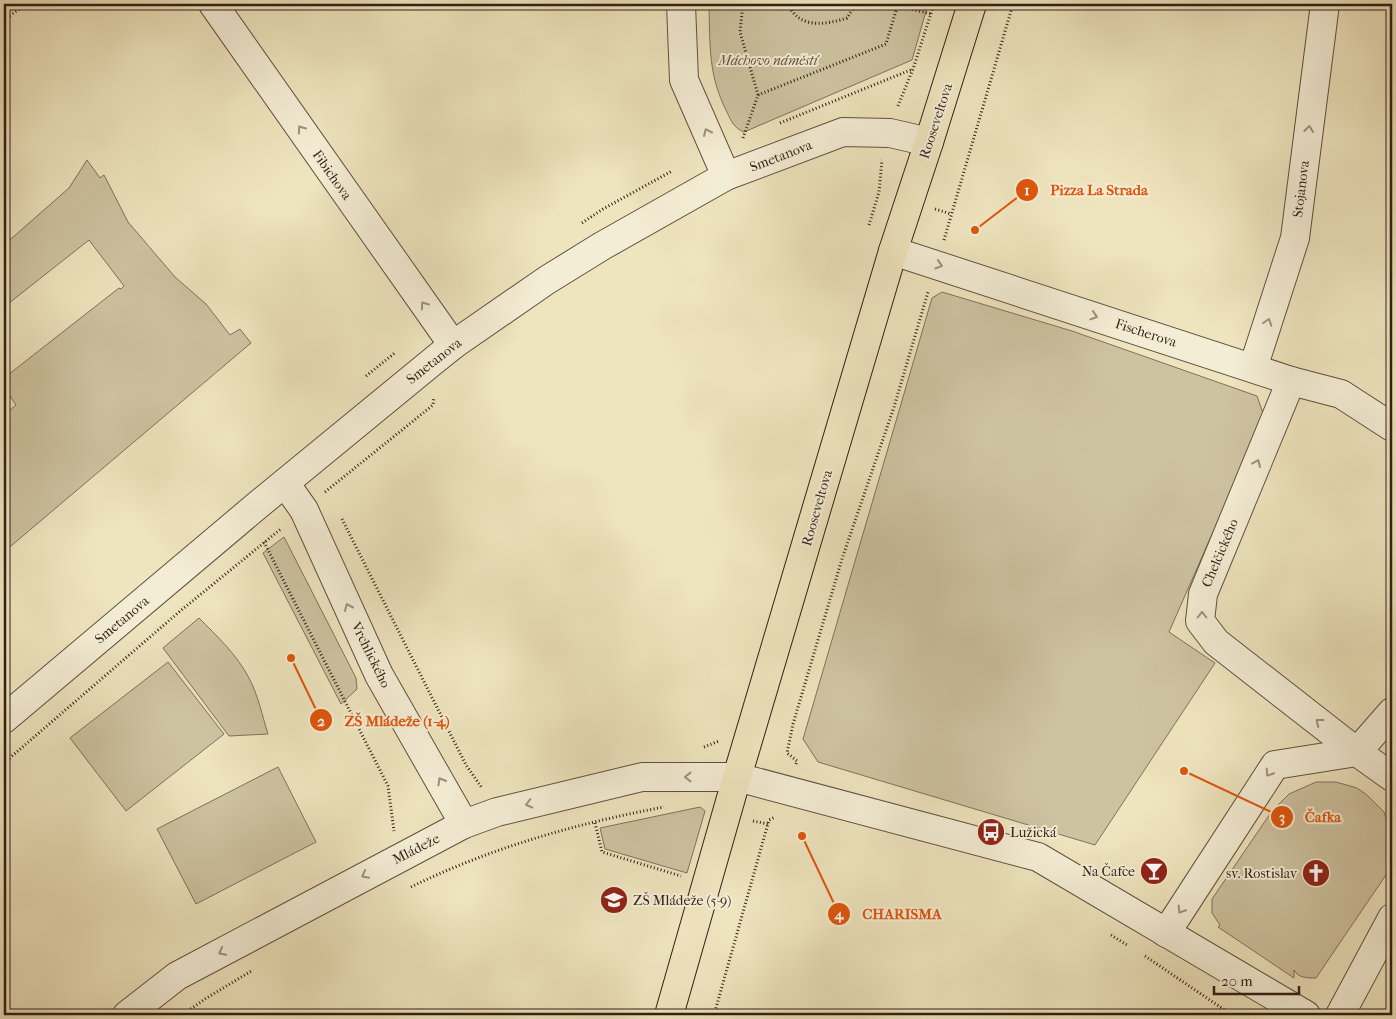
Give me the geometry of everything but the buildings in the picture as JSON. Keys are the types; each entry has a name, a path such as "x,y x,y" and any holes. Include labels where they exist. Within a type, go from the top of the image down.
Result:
{"main road":[{"name":"Rooseveltova","path":"669,1015 737,776 893,251 930,142 972,4"}],"street":[{"name":"Fibichova","path":"212,4 453,345"},
{"path":"681,4 684,80 726,176"},
{"name":"Stojanova","path":"1253,368 1295,238 1325,4"},
{"name":"Smetanova","path":"4,719 453,345 547,280 602,246 726,176 843,132 890,133 930,142"},
{"name":"Fischerova","path":"893,251 1291,381 1341,394 1392,427"},
{"name":"Chelčického","path":"1291,381 1203,594 1200,621 1216,642 1392,777"},
{"name":"Vrchlického","path":"285,483 304,510 379,675 464,824"},
{"path":"1166,933 1274,766 1357,752 1392,712"},
{"path":"737,776 1038,857 1306,1015"},
{"name":"Mládeže","path":"127,1015 177,976 464,824 497,812 642,777 737,776"},
{"path":"1340,1015 1392,918"}],"path":[{"path":"4,20 26,4"},
{"path":"743,4 740,32 758,95 743,138"},
{"path":"788,4 801,20 815,24 847,18 856,4"},
{"path":"892,4 931,14"},
{"path":"714,1015 769,820 780,814 797,761 786,753 793,724 833,586 894,407 926,294 943,266 944,238 1013,4"},
{"path":"758,95 886,44 898,5"},
{"path":"873,160 882,159"},
{"path":"930,208 951,214"},
{"path":"4,763 179,612 434,405 435,390"},
{"path":"327,490 330,497"},
{"path":"338,511 466,765 497,812 509,847"},
{"path":"264,542 388,786 394,835 417,884"},
{"path":"409,888 436,874 529,840 664,807"},
{"path":"595,823 602,852 684,877"},
{"path":"1109,934 1131,948"},
{"path":"1139,952 1232,1015"},
{"path":"182,1015 261,966"}],"green space":[{"name":"Máchovo náměstí","path":"709,4 928,4 912,60 744,132 735,126 732,121 716,85 711,59"},
{"path":"87,160 100,178 104,175 128,222 175,277 206,304 230,335 240,329 251,343 5,551 4,415 16,405 4,387 4,378 124,286 89,240 4,307 4,245 69,188"},
{"path":"942,292 1072,331 1257,396 1264,416 1169,632 1215,663 1095,845 818,762 803,739 932,298"},
{"path":"284,537 356,678 357,689 341,704 263,553"},
{"path":"199,618 239,661 255,691 268,734 229,736 163,648"},
{"path":"168,662 224,734 126,811 70,738"},
{"path":"278,767 316,842 196,904 157,829"},
{"path":"1316,782 1336,782 1357,788 1384,812 1392,834 1392,866 1316,978 1300,976 1294,970 1294,978 1218,927 1220,925 1212,913 1212,899 1272,811 1289,794"},
{"path":"700,807 705,811 687,873 605,849 600,828"}],"place":[{"name":"Pizza La Strada","path":"975,230"},
{"name":"ZŠ Mládeže (1-4)","path":"291,658"},
{"name":"Čafka","path":"1184,771"},
{"name":"Lužická","path":"991,832"},
{"name":"CHARISMA","path":"802,836"},
{"name":"Na Čafce","path":"1154,871"},
{"name":"sv. Rostislav","path":"1316,873"},
{"name":"ZŠ Mládeže (5-9)","path":"614,900"}]}
